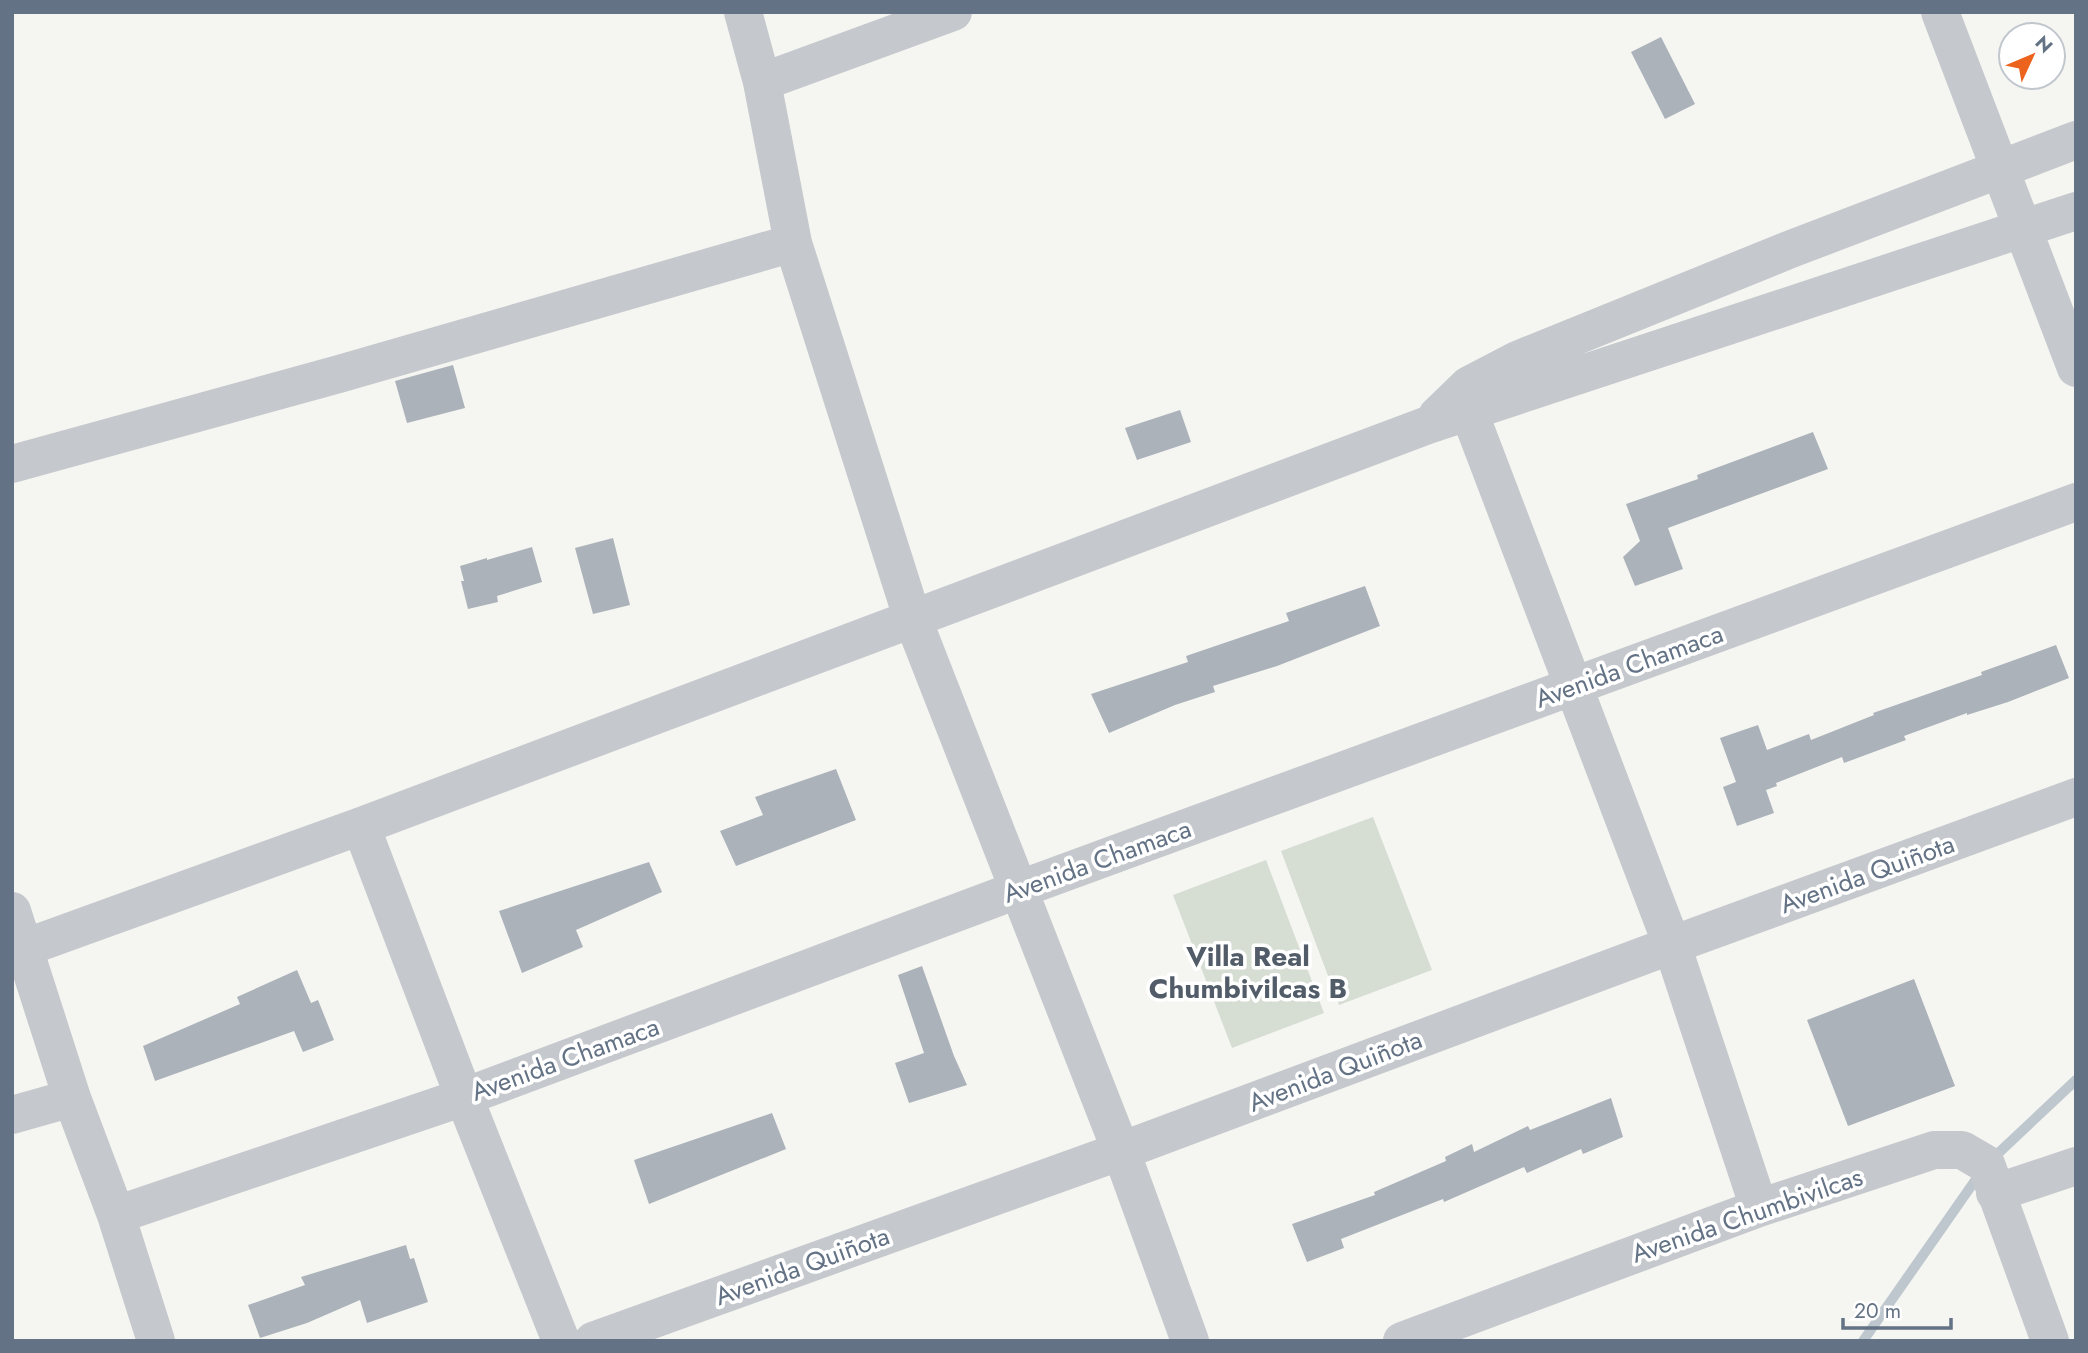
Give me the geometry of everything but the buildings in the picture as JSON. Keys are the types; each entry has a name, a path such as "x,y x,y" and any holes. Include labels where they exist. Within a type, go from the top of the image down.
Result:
{"street":[{"path":"743,12 762,82 793,243 912,617 1121,1152 1190,1341"},
{"path":"762,82 953,12"},
{"path":"1940,12 2076,368"},
{"path":"1428,425 1469,385 1517,360 1791,249 2076,140"},
{"path":"24,948 361,826 1428,425 2076,211"},
{"path":"12,464 339,374 793,243"},
{"path":"1469,412 1672,945 1759,1208"},
{"name":"Avenida Chamaca","path":"116,1215 464,1097 1017,890 2076,502"},
{"name":"Avenida Quiñota","path":"593,1341 1121,1152 2076,797"},
{"path":"361,826 561,1341"},
{"path":"12,911 72,1098 116,1215 156,1341"},
{"path":"12,1115 72,1098"},
{"name":"Avenida Chumbivilcas","path":"1402,1341 1759,1208 1934,1150 1962,1150 1986,1164 2050,1341"},
{"path":"1995,1193 2076,1166"}],"shaded area":[{"path":"1373,817 1432,970 1339,1005 1281,851"},
{"path":"1266,860 1324,1013 1232,1048 1173,895"}],"waterway":[{"path":"1991,1160 2076,1080"},
{"path":"1863,1341 1981,1172"}],"district":[{"name":"Villa Real Chumbivilcas B","path":"1248,972"}]}
